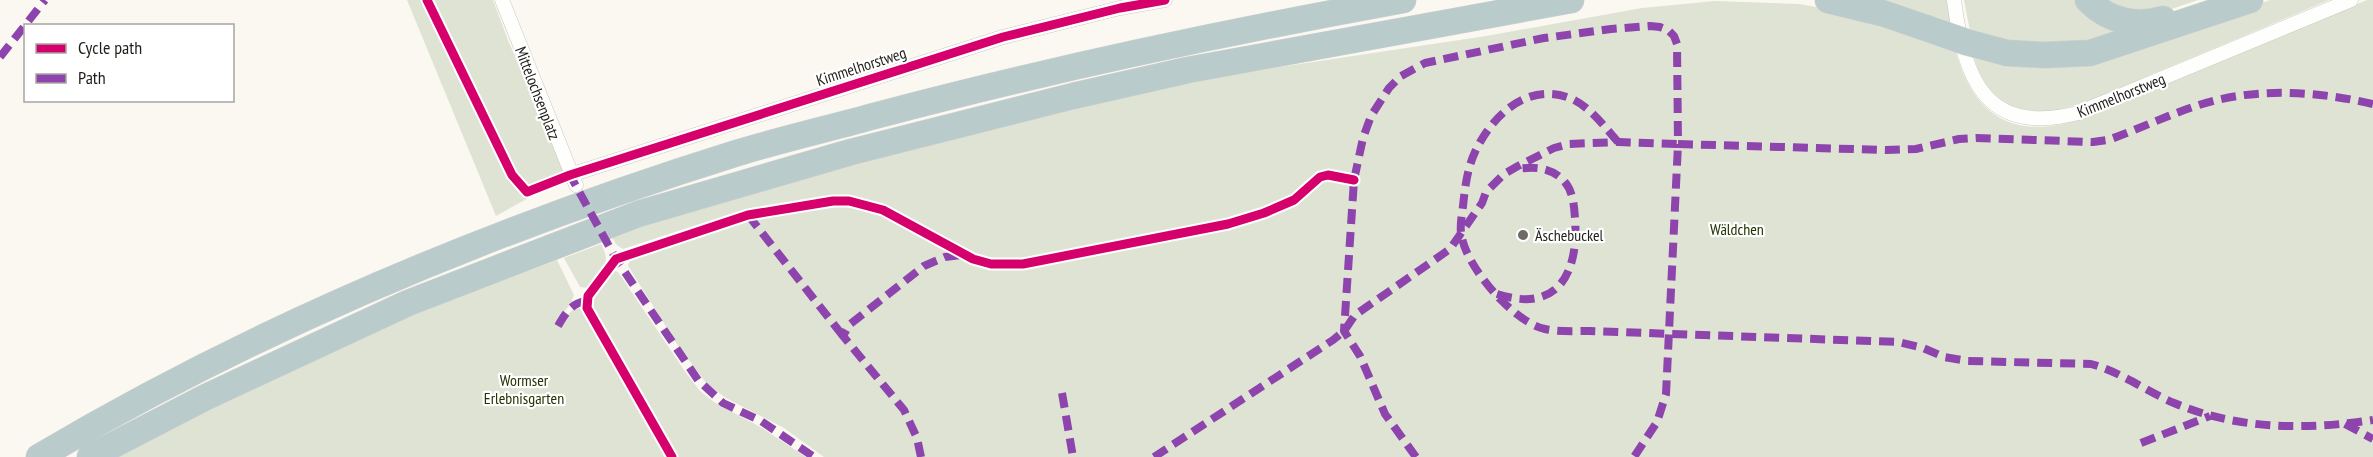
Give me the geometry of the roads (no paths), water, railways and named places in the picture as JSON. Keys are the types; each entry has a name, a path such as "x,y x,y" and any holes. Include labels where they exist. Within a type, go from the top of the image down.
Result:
{"highway":[{"path":"39,457 130,404 223,356 333,304 474,245 622,190 742,152 953,96 1266,25 1403,0"},
{"path":"90,457 206,397 408,303 638,214 851,152 1073,96 1188,70 1571,0"},
{"path":"1828,0 1872,10 1966,42 2007,53 2044,55 2090,53 2250,0"},
{"path":"2088,0 2108,15 2122,21 2138,23 2159,20 2217,0"}],"street":[{"name":"Mittelochsenplatz","path":"502,0 573,180"},
{"name":"Kimmelhorstweg","path":"573,180 1003,37 1120,8 1166,0"},
{"name":"Kimmelhorstweg","path":"1954,0 1957,24 1970,73 1984,95 1994,104 2020,117 2048,120 2078,113 2351,0"}],"place":[{"name":"Äschebuckel","path":"1523,235"}],"park label":[{"name":"Wäldchen","path":"1737,229"},
{"name":"Wormser Erlebnisgarten","path":"524,389"}]}
